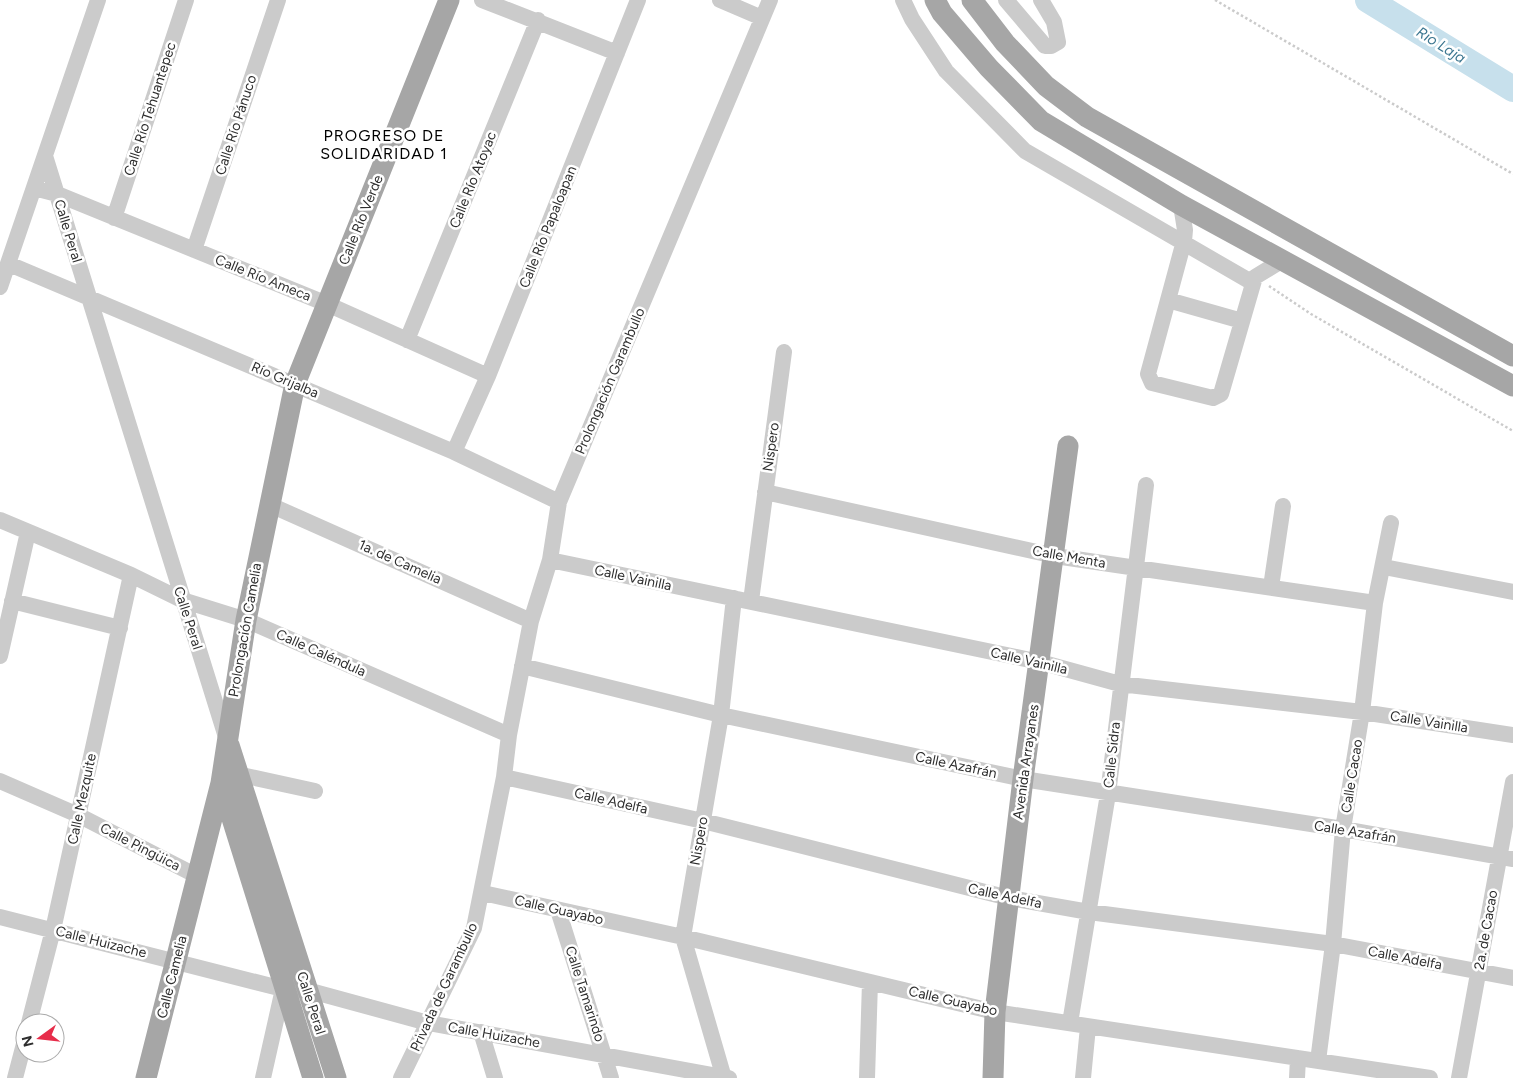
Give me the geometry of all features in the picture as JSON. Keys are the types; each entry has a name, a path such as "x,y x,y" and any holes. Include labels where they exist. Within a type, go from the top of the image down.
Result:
{"main road":[{"name":"Calle Río Verde","path":"295,384 449,0"},
{"path":"935,0 942,13 989,68 1042,121 1181,205 1513,386"},
{"path":"972,0 1005,43 1046,86 1087,117 1513,356"},
{"name":"Prolongación Camelia","path":"226,736 268,504 295,384"},
{"name":"Avenida Arrayanes","path":"993,1078 995,1012 1023,779 1055,556 1068,446"},
{"name":"Calle Peral","path":"226,736 229,778 283,989 313,1078"},
{"path":"197,876 229,778"},
{"name":"Calle Peral","path":"229,778 307,990 336,1078"},
{"name":"Calle Camelia","path":"146,1078 197,876"}],"street":[{"path":"0,287 98,0"},
{"name":"Calle Río Tehuantepec","path":"114,218 186,0"},
{"name":"Calle Río Pánuco","path":"194,250 278,0"},
{"path":"482,0 617,52"},
{"name":"Calle Río Papaloapan","path":"454,452 488,376 638,0"},
{"path":"720,0 762,18"},
{"name":"Prolongación Garambullo","path":"504,777 509,735 531,621 550,560 559,502 770,0"},
{"path":"903,0 912,19 946,71 1025,151 1184,241 1253,283"},
{"path":"1006,0 1045,46 1051,46 1058,42 1054,22 1040,0"},
{"name":"Calle Río Atoyac","path":"407,340 538,20"},
{"name":"Calle Peral","path":"44,156 226,736"},
{"name":"Calle Río Ameca","path":"34,188 57,194 327,304 488,376"},
{"path":"1181,205 1185,230 1184,241 1148,374 1152,382 1213,398 1221,394 1255,277 1283,260"},
{"name":"Río Grijalba","path":"9,264 454,452 559,502"},
{"path":"1168,300 1242,321"},
{"name":"Nispero","path":"751,601 784,352"},
{"name":"Calle Sidra","path":"1070,1023 1108,794 1134,567 1146,485"},
{"name":"Calle Menta","path":"765,492 1055,556 1376,603"},
{"name":"1a. de Camelia","path":"268,504 531,621"},
{"path":"1271,587 1283,506"},
{"name":"Calle Caléndula","path":"0,520 131,575 182,600 246,620 509,735"},
{"name":"Calle Cacao","path":"1318,1061 1333,944 1344,829 1376,603 1391,523"},
{"path":"0,656 28,532"},
{"name":"Calle Vainilla","path":"550,560 1040,662 1120,684 1362,712 1513,734"},
{"path":"1384,567 1513,592"},
{"name":"Calle Mezquite","path":"32,1013 53,930 131,575"},
{"name":"Nispero","path":"726,1078 683,937 721,714 734,598"},
{"path":"12,601 120,628"},
{"name":"Calle Azafrán","path":"522,666 721,714 1023,779 1108,794 1344,829 1506,858"},
{"name":"Calle Adelfa","path":"504,777 703,821 1009,898 1089,912 1333,944 1513,978"},
{"name":"Privada de Garambullo","path":"401,1078 474,928 504,777"},
{"path":"229,778 315,791"},
{"name":"Calle Pingüica","path":"0,780 78,815 197,876"},
{"name":"2a. de Cacao","path":"1459,1078 1479,972 1506,858 1513,782"},
{"name":"Calle Guayabo","path":"482,893 683,937 995,1012 1430,1078"},
{"name":"Calle Tamarindo","path":"558,910 611,1078"},
{"name":"Calle Huizache","path":"0,917 176,960 283,989 307,990 428,1022 726,1078"},
{"path":"867,1078 870,982"},
{"path":"263,1078 283,989"},
{"path":"1083,1078 1088,1027"},
{"path":"481,1032 495,1078"},
{"path":"1297,1078 1298,1058"},
{"path":"15,1078 19,1063"}],"path":[{"path":"1215,0 1513,174"}],"waterway":[{"name":"Rio Laja","path":"1368,0 1513,89"}],"district":[{"name":"PROGRESO DE SOLIDARIDAD 1","path":"384,144"}]}
